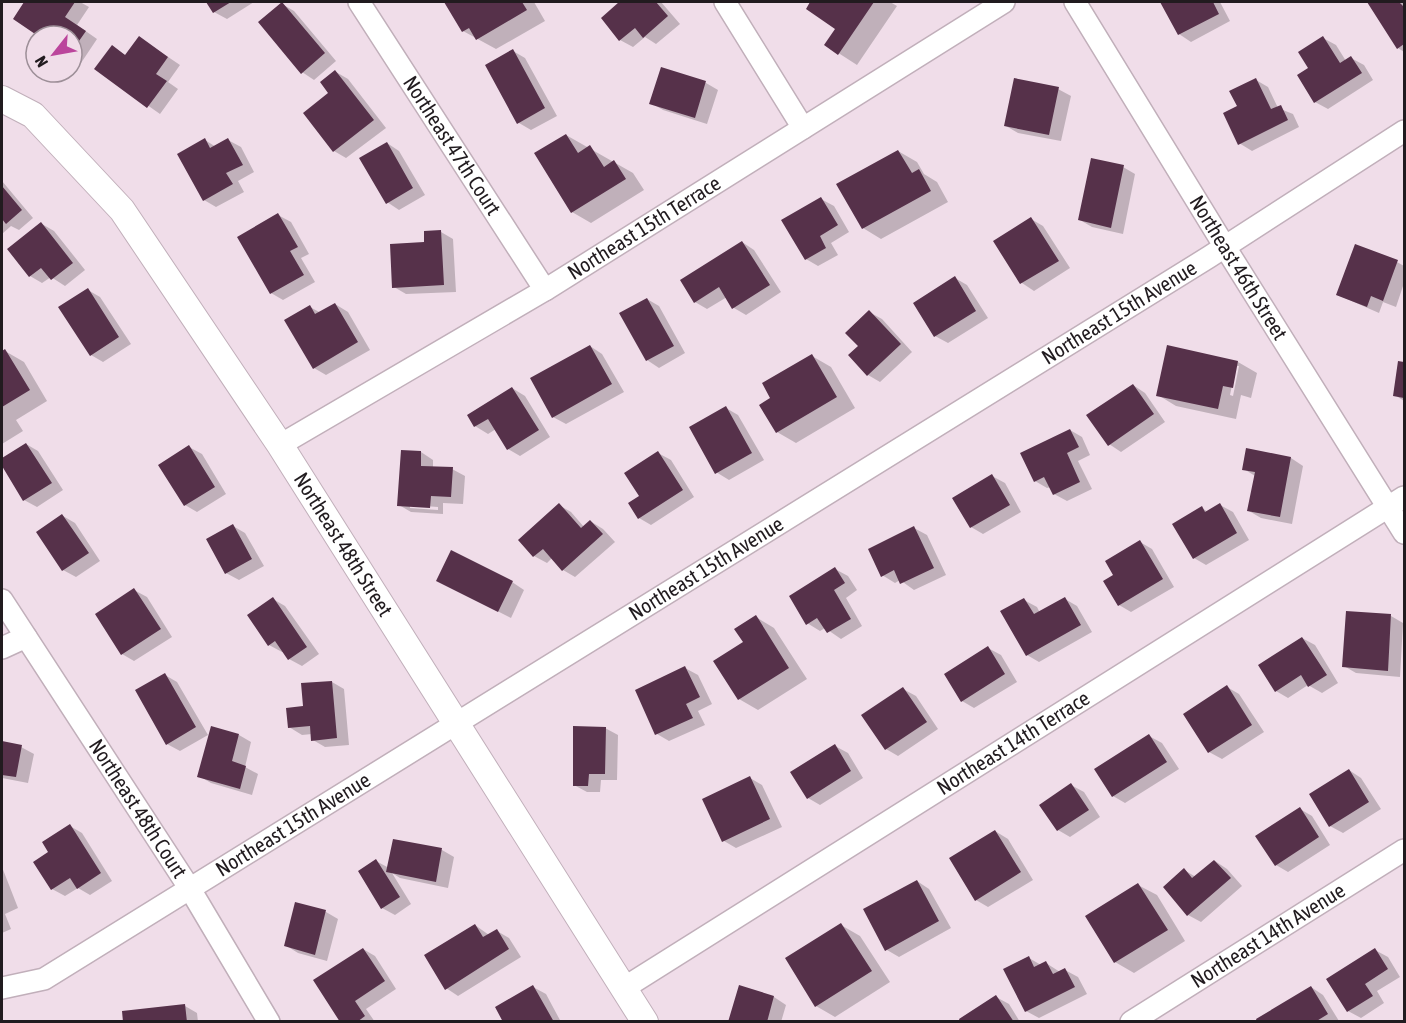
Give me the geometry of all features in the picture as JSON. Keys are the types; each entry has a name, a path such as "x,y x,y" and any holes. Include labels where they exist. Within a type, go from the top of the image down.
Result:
{"street":[{"name":"Northeast 47th Court","path":"360,2 545,290"},
{"path":"725,2 803,128"},
{"name":"Northeast 15th Terrace","path":"280,445 545,290 1004,2"},
{"name":"Northeast 46th Street","path":"1075,2 1225,247 1396,502 1404,533"},
{"name":"Northeast 48th Street","path":"2,99 33,115 122,210 280,445 645,1022"},
{"name":"Northeast 15th Avenue","path":"2,988 44,979 190,890 1225,247 1404,131"},
{"name":"Northeast 14th Terrace","path":"624,988 1396,502"},
{"name":"Northeast 48th Court","path":"2,600 190,890 269,1022"},
{"path":"2,648 26,637"},
{"name":"Northeast 14th Avenue","path":"1131,1022 1404,850"}],"building":[{"path":"24,2 75,2 65,17 76,24 24,24 24,26 13,19"},
{"path":"206,2 231,2 213,13"},
{"path":"282,2 325,53 301,74 258,22"},
{"path":"444,2 522,2 527,10 476,40 469,28 462,32"},
{"path":"619,2 656,2 668,16 643,38 635,28 619,41 601,18"},
{"path":"810,2 874,2 838,55 824,45 835,29 806,9"},
{"path":"1160,2 1213,2 1219,14 1178,35"},
{"path":"1367,2 1399,2 1404,5 1404,44 1397,49"},
{"path":"139,36 168,57 156,74 167,81 147,108 94,69 112,45 125,55"},
{"path":"1323,36 1340,63 1351,56 1362,73 1314,103 1297,75 1308,68 1298,52"},
{"path":"513,49 545,108 517,124 485,65"},
{"path":"661,67 706,81 695,118 649,104"},
{"path":"335,70 374,120 333,152 303,113 328,93 320,82"},
{"path":"1014,78 1059,87 1049,135 1004,126"},
{"path":"1256,78 1271,109 1281,105 1288,120 1238,145 1223,113 1237,106 1229,91"},
{"path":"566,134 578,153 590,145 604,167 614,160 626,179 571,213 534,153"},
{"path":"205,138 210,148 228,138 243,165 226,173 233,184 203,201 177,154"},
{"path":"387,142 413,188 386,204 359,158"},
{"path":"898,150 912,173 919,169 931,191 862,229 836,184"},
{"path":"1091,158 1124,165 1111,228 1078,220"},
{"path":"2,186 22,210 6,224 2,219"},
{"path":"821,197 838,225 820,236 826,248 805,260 781,220"},
{"path":"278,213 298,247 290,251 304,275 270,294 237,237"},
{"path":"1031,217 1059,261 1020,284 993,241"},
{"path":"41,222 73,263 51,280 41,268 29,277 7,249"},
{"path":"441,230 444,285 392,288 390,244 424,242 424,231"},
{"path":"742,241 770,285 732,309 719,287 694,303 680,280"},
{"path":"1355,244 1398,260 1383,301 1371,296 1367,307 1336,295"},
{"path":"955,276 976,311 934,337 913,303"},
{"path":"88,288 119,337 90,356 58,307"},
{"path":"647,298 674,346 646,361 619,313"},
{"path":"335,303 358,342 313,369 284,320 310,305 315,314"},
{"path":"869,310 901,344 867,376 848,355 858,346 845,333"},
{"path":"590,345 612,384 552,418 530,378"},
{"path":"1167,345 1238,361 1233,388 1223,386 1218,409 1156,396"},
{"path":"5,349 30,390 2,407 2,351"},
{"path":"812,354 837,397 776,433 759,405 770,398 762,383"},
{"path":"1398,361 1404,362 1404,398 1393,396"},
{"path":"1133,384 1154,414 1108,446 1086,415"},
{"path":"512,387 539,430 507,450 488,419 474,427 467,415"},
{"path":"726,406 752,453 715,474 689,427"},
{"path":"1070,429 1079,447 1067,453 1080,482 1053,495 1044,477 1034,482 1020,453"},
{"path":"26,443 52,483 23,501 2,466 2,458"},
{"path":"189,445 215,487 184,506 158,465"},
{"path":"1246,448 1291,457 1280,517 1247,511 1255,472 1242,470"},
{"path":"401,450 421,451 421,466 453,467 451,497 431,496 430,508 397,506"},
{"path":"658,451 683,490 638,519 628,503 639,496 624,473"},
{"path":"992,474 1010,505 970,528 952,498"},
{"path":"559,503 581,528 590,520 603,534 562,571 543,549 533,557 518,540"},
{"path":"1220,503 1237,533 1193,559 1172,524 1202,506 1205,512"},
{"path":"62,514 89,553 62,571 36,532"},
{"path":"233,524 252,559 225,574 206,539"},
{"path":"914,526 934,568 900,584 894,570 881,577 868,549"},
{"path":"1140,540 1163,579 1118,606 1103,581 1113,575 1105,561"},
{"path":"451,550 513,581 498,612 436,581"},
{"path":"835,567 845,583 834,590 851,619 827,633 817,618 806,625 789,596"},
{"path":"134,588 161,629 121,655 95,614"},
{"path":"273,597 307,647 288,660 275,641 268,646 247,615"},
{"path":"1065,597 1081,625 1026,656 1000,611 1024,598 1034,614"},
{"path":"1346,611 1391,614 1388,671 1342,667"},
{"path":"756,615 789,668 738,700 713,661 743,642 734,629"},
{"path":"1302,637 1327,675 1308,687 1301,675 1275,692 1258,665"},
{"path":"988,646 1005,674 961,702 944,674"},
{"path":"685,666 700,697 686,704 693,718 655,735 635,690"},
{"path":"165,673 196,727 166,745 135,690"},
{"path":"332,681 337,738 311,741 310,726 288,728 286,708 303,706 301,683"},
{"path":"1227,685 1252,725 1208,753 1183,714"},
{"path":"903,687 927,722 885,750 861,715"},
{"path":"211,726 239,734 232,761 246,766 240,789 197,777"},
{"path":"573,726 606,727 605,774 589,774 588,786 573,786"},
{"path":"1149,734 1167,762 1112,797 1094,769"},
{"path":"2,741 22,745 16,777 2,775"},
{"path":"835,744 851,771 807,799 790,772"},
{"path":"1349,769 1369,802 1329,827 1309,794"},
{"path":"750,776 770,819 722,842 702,799"},
{"path":"1071,783 1089,810 1057,831 1039,805"},
{"path":"1300,807 1319,837 1275,866 1255,836"},
{"path":"70,824 101,873 77,889 70,878 51,890 33,862 48,852 42,842"},
{"path":"995,830 1021,872 975,901 949,858"},
{"path":"393,839 442,848 436,882 386,872"},
{"path":"376,859 400,897 381,909 358,871"},
{"path":"1214,860 1231,878 1187,916 1163,887 1184,868 1192,878"},
{"path":"917,880 939,921 885,951 863,909"},
{"path":"1138,883 1168,930 1114,963 1085,916"},
{"path":"295,902 326,910 315,955 284,946"},
{"path":"841,923 872,971 815,1007 785,958"},
{"path":"475,924 483,937 497,929 509,949 445,990 424,955"},
{"path":"363,948 385,981 355,1001 365,1016 357,1022 340,1022 313,980"},
{"path":"1375,948 1388,969 1365,984 1373,996 1347,1012 1326,979"},
{"path":"1029,956 1034,967 1046,961 1053,974 1065,968 1075,987 1025,1012 1003,969"},
{"path":"533,985 554,1022 503,1022 495,1007"},
{"path":"739,985 774,996 767,1022 728,1022"},
{"path":"1311,986 1328,1014 1315,1022 1257,1022 1256,1019"},
{"path":"996,995 1014,1022 960,1022 959,1019"},
{"path":"185,1004 187,1022 123,1022 122,1011"}]}
